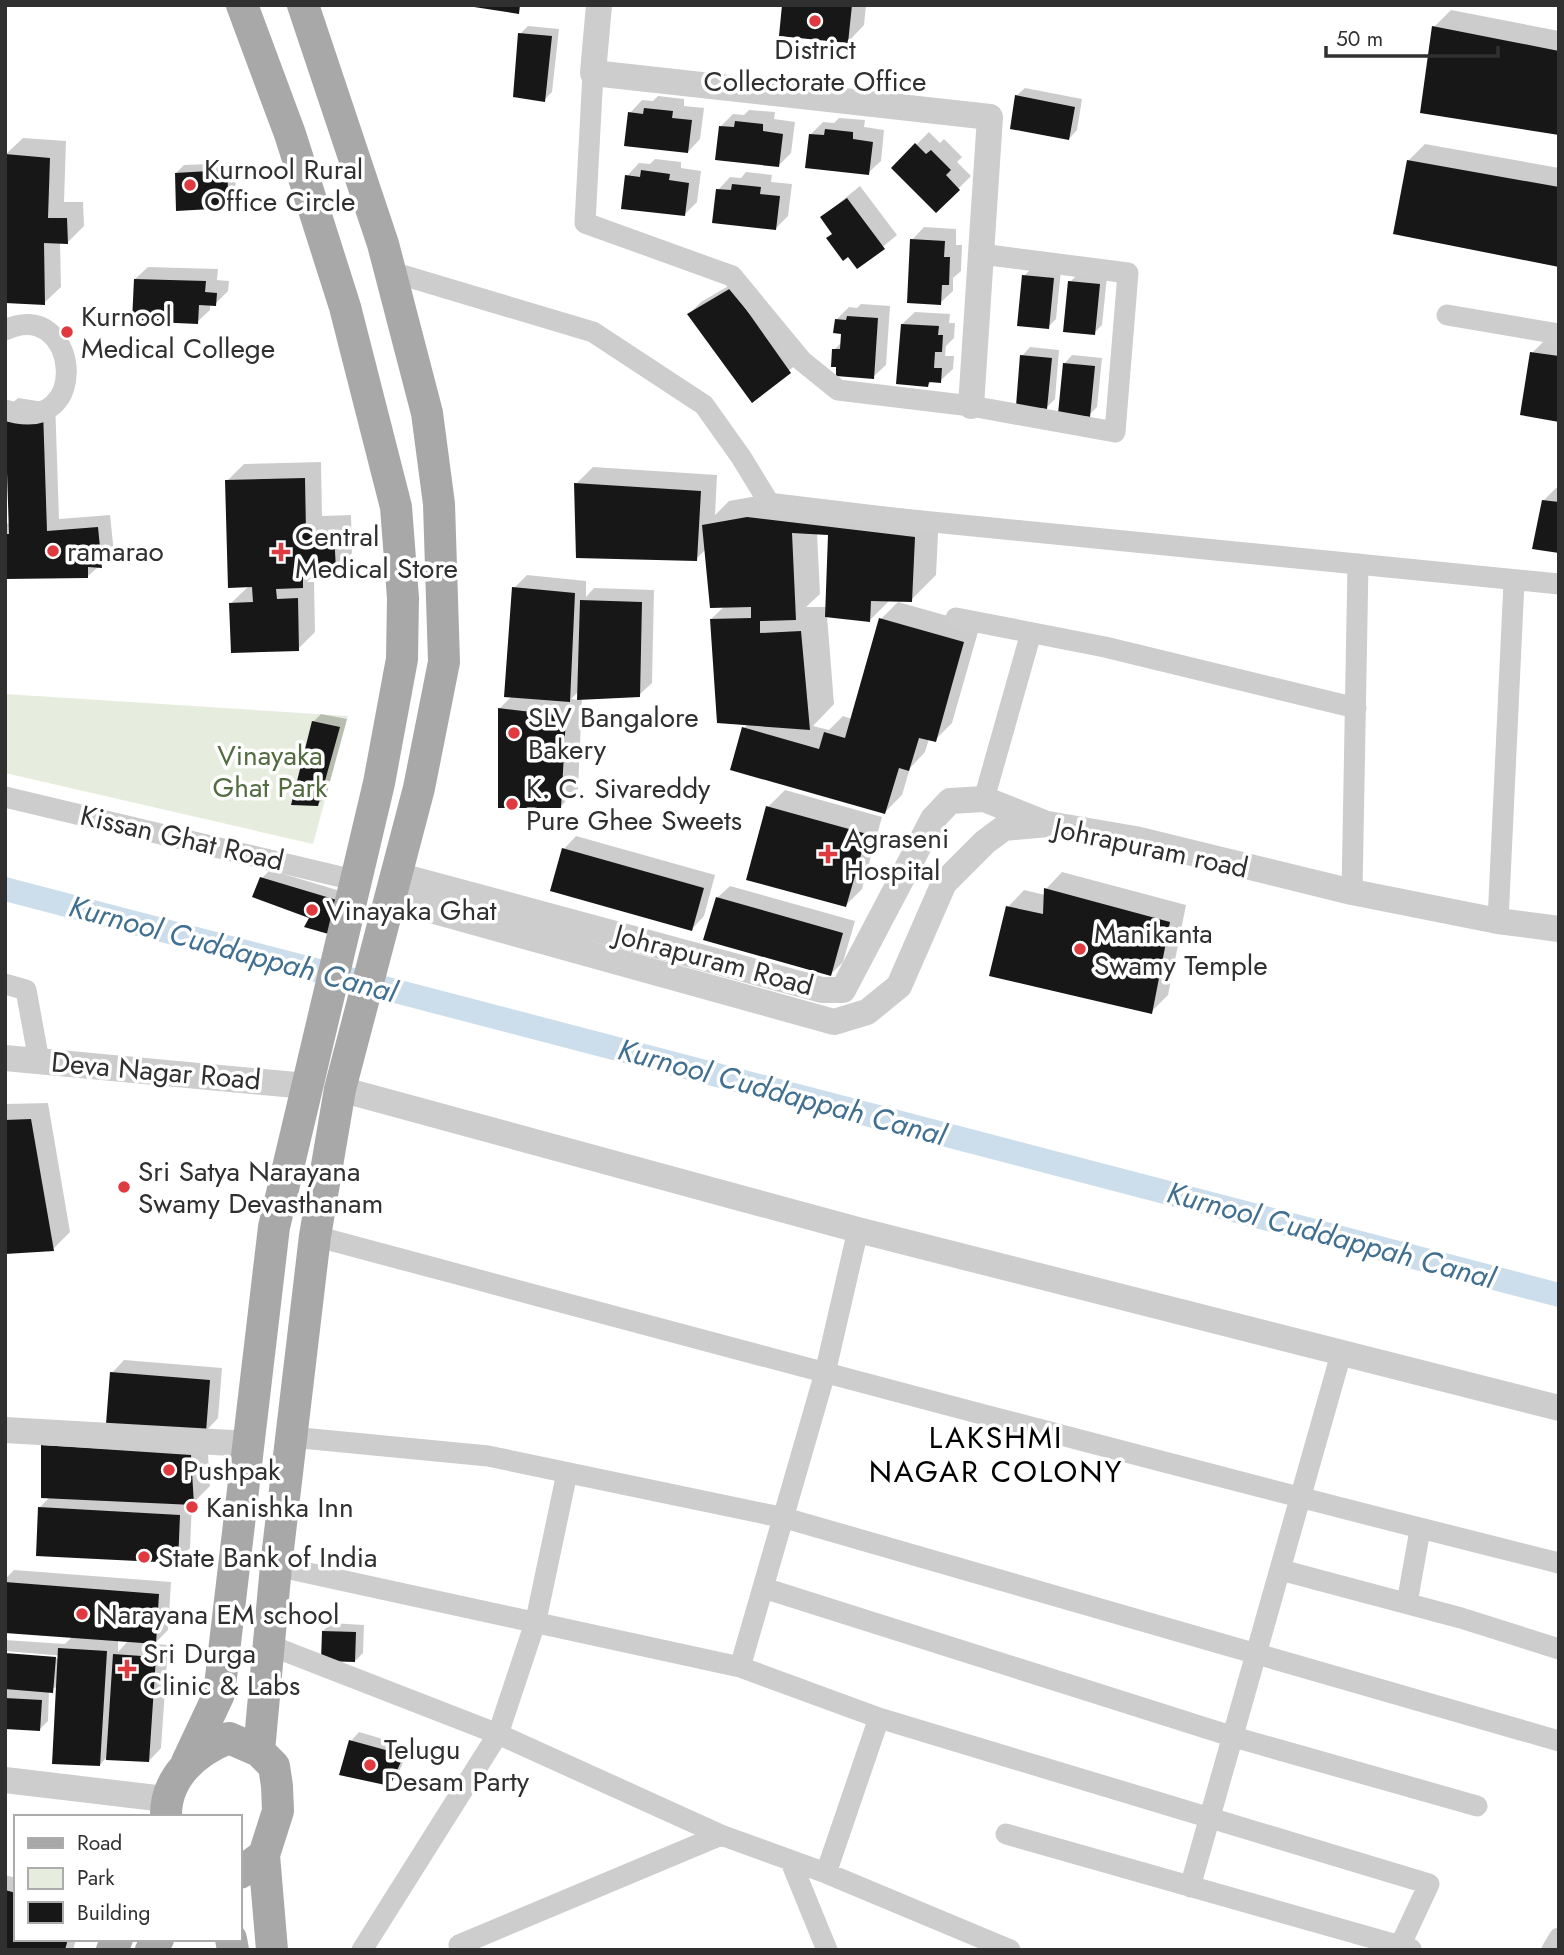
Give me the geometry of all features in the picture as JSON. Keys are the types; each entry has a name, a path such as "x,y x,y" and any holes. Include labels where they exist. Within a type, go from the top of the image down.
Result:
{"main road":[{"path":"165,1808 219,1694 274,1227 306,1086 356,893 402,659 403,598 396,507 345,307 289,134 242,5"},
{"path":"259,1751 275,1566 315,1236 340,1089 391,898 444,662 439,504 427,413 392,272 303,5"},
{"path":"187,1762 207,1746 229,1738 259,1751 274,1766 278,1811 252,1864 272,1950"}],"street":[{"path":"599,5 585,223 732,276 802,361 838,390 971,406 1115,432 1128,273 981,254"},
{"path":"593,73 990,117 971,406"},
{"path":"392,272 593,332 704,405 771,506 1514,582 1559,584"},
{"path":"1447,315 1559,334"},
{"path":"5,330 26,326 40,329 53,337 62,348 68,376 64,390 55,402 43,410 30,414 5,410"},
{"path":"1352,892 1358,564"},
{"path":"1498,921 1514,582"},
{"path":"956,618 1105,647 1356,708"},
{"path":"984,799 1031,633"},
{"name":"Kissan Ghat Road","path":"5,797 356,893"},
{"name":"Johrapuram Road","path":"391,898 822,990 843,990 933,819 950,801 984,799 1048,824"},
{"name":"Johrapuram road","path":"391,898 834,1022 867,1012 900,986 944,883 985,842 1004,828 1048,824 1135,839 1352,892 1498,921 1559,929"},
{"path":"5,984 26,990 39,1060"},
{"name":"Deva Nagar Road","path":"5,1058 306,1086"},
{"path":"340,1089 858,1230 1559,1408"},
{"path":"740,1667 825,1373 858,1230"},
{"path":"315,1236 825,1373 1301,1496 1420,1530 1559,1563"},
{"path":"1190,1886 1341,1354"},
{"path":"5,1430 249,1444"},
{"path":"291,1437 488,1456 785,1518 1559,1741"},
{"path":"362,1950 498,1734 536,1620 567,1473"},
{"path":"1407,1603 1420,1530"},
{"path":"275,1566 536,1620 740,1667 879,1718 1429,1884 1406,1948 1006,1834"},
{"path":"1280,1570 1407,1603 1559,1648"},
{"path":"764,1588 1234,1737 1477,1806"},
{"path":"269,1645 498,1734 721,1835 827,1873 1010,1950"},
{"path":"827,1873 879,1718"},
{"path":"5,1780 165,1808"},
{"path":"461,1950 459,1945 721,1835"},
{"path":"792,1862 827,1950"},
{"path":"1552,1950 1559,1938"}],"green space":[{"name":"Vinayaka Ghat Park","path":"5,694 348,716 313,844 5,773"}],"building":[{"path":"461,5 520,5 519,14"},
{"name":"District Collectorate Office","path":"782,5 852,5 848,43 779,36"},
{"path":"1432,26 1559,51 1559,135 1420,113"},
{"path":"518,33 552,36 545,102 513,97"},
{"path":"1015,95 1075,107 1069,140 1010,129"},
{"path":"644,108 673,111 672,118 692,120 688,153 624,146 628,112 643,114"},
{"path":"735,121 763,124 763,131 783,134 779,167 715,160 719,126 734,127"},
{"path":"825,129 853,132 853,139 873,142 869,175 805,168 809,134 824,135"},
{"path":"915,143 926,154 931,150 951,170 946,175 960,190 936,213 891,168"},
{"path":"5,154 50,158 48,218 67,218 68,244 44,243 45,305 5,303"},
{"path":"1407,160 1559,187 1559,267 1393,234"},
{"path":"227,170 229,208 176,211 175,173"},
{"path":"641,170 670,174 669,180 689,183 685,216 621,209 625,175 640,177"},
{"path":"732,184 761,187 760,194 780,196 776,230 712,223 716,189 731,190"},
{"path":"847,198 885,249 857,269 848,257 843,261 826,238 832,234 820,217"},
{"path":"910,239 945,241 944,257 950,257 949,285 942,285 941,305 907,303"},
{"path":"1022,275 1054,278 1049,329 1017,326"},
{"path":"134,279 206,281 205,292 217,293 216,306 199,305 198,324 132,321"},
{"path":"1068,281 1100,284 1095,335 1063,332"},
{"path":"731,288 791,373 752,403 687,314"},
{"path":"847,316 878,318 874,379 836,376 836,367 831,367 832,349 840,349 841,334 833,333 835,319 846,320"},
{"path":"901,324 939,326 938,335 943,335 942,352 935,352 934,368 942,368 941,383 929,382 928,387 896,384"},
{"path":"1530,352 1559,356 1559,422 1520,415"},
{"path":"1020,355 1052,358 1047,409 1016,406"},
{"path":"1063,363 1095,366 1090,417 1058,414"},
{"path":"5,410 43,410 47,531 98,527 102,568 88,567 88,578 5,579 5,534 9,534"},
{"name":"Central Medical Store","path":"305,478 306,532 334,531 336,571 303,572 303,588 276,589 277,599 298,598 299,651 231,653 229,603 253,602 252,587 228,588 225,480"},
{"path":"574,483 701,491 697,561 576,558"},
{"path":"1542,500 1559,502 1559,553 1532,549"},
{"path":"747,517 915,537 912,602 871,601 870,622 825,617 828,535 792,533 796,620 760,621 760,633 801,631 810,730 717,723 710,619 751,618 751,607 710,608 702,525"},
{"path":"512,587 575,593 570,702 504,697"},
{"path":"580,600 642,602 640,697 577,700"},
{"path":"879,618 964,642 936,742 919,738 909,771 899,768 885,814 730,770 742,727 819,749 824,732 845,738"},
{"path":"498,708 566,716 561,808 498,808"},
{"path":"312,721 340,727 318,806 291,805"},
{"path":"766,806 867,834 846,907 746,880"},
{"path":"562,848 704,888 692,931 550,891"},
{"name":"Vinayaka Ghat","path":"260,877 340,901 332,935 304,927 309,918 252,897"},
{"name":"Manikanta Swamy Temple","path":"1044,888 1170,922 1152,1014 989,976 1006,906 1043,914"},
{"path":"716,897 843,933 831,976 703,940"},
{"path":"31,1119 54,1251 5,1254 5,1120"},
{"path":"110,1372 210,1380 206,1432 106,1424"},
{"path":"41,1445 191,1455 194,1505 41,1498"},
{"path":"38,1507 180,1515 178,1563 36,1556"},
{"name":"Narayana EM school","path":"5,1582 159,1594 156,1644 5,1633"},
{"path":"322,1631 356,1632 355,1662 321,1661"},
{"path":"58,1648 107,1651 100,1766 52,1764"},
{"path":"5,1653 56,1657 53,1693 5,1689"},
{"path":"113,1654 156,1657 149,1762 106,1760"},
{"path":"5,1698 42,1700 40,1731 5,1729"},
{"name":"Telugu Desam Party","path":"349,1740 404,1755 390,1786 339,1775"},
{"path":"5,1890 14,1892 14,1941 67,1941 65,1950 5,1950"}],"waterway":[{"name":"Kurnool Cuddappah Canal","path":"5,889 1559,1295"}],"place":[{"name":"District Collectorate Office","path":"815,21"},
{"name":"Kurnool Rural Office Circle","path":"190,185"},
{"name":"Kurnool Medical College","path":"67,332"},
{"name":"ramarao","path":"53,551"},
{"name":"Central Medical Store","path":"281,552"},
{"name":"SLV Bangalore Bakery","path":"514,733"},
{"name":"K. C. Sivareddy Pure Ghee Sweets","path":"512,804"},
{"name":"Agraseni Hospital","path":"828,854"},
{"name":"Vinayaka Ghat","path":"312,910"},
{"name":"Manikanta Swamy Temple","path":"1080,949"},
{"name":"Sri Satya Narayana Swamy Devasthanam","path":"124,1187"},
{"name":"Pushpak","path":"169,1470"},
{"name":"Kanishka Inn","path":"192,1507"},
{"name":"State Bank of India","path":"144,1557"},
{"name":"Narayana EM school","path":"82,1614"},
{"name":"Sri Durga Clinic & Labs","path":"127,1669"},
{"name":"Telugu Desam Party","path":"370,1765"}],"district":[{"name":"LAKSHMI NAGAR COLONY","path":"996,1454"}]}
